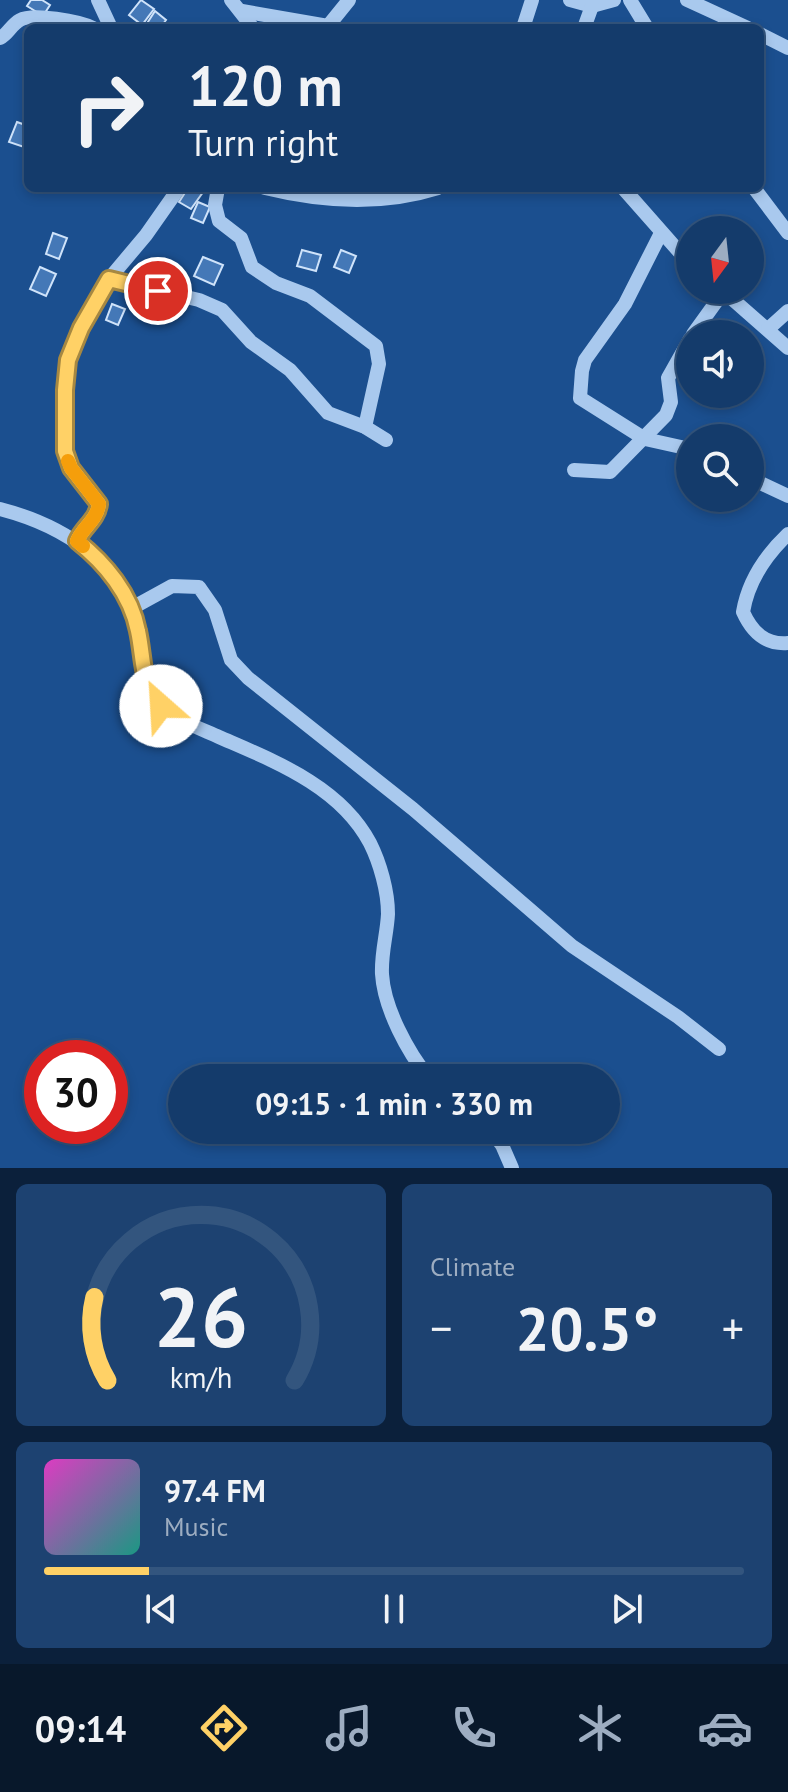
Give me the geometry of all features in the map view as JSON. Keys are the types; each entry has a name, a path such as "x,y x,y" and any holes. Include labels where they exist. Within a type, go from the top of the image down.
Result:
{"street":[{"path":"98,0 109,24"},
{"path":"231,0 250,24"},
{"path":"330,24 349,0"},
{"path":"524,24 532,0"},
{"path":"570,0 592,6 614,0"},
{"path":"630,0 645,24"},
{"path":"687,0 739,24"},
{"path":"585,24 592,6"},
{"path":"242,11 317,24"},
{"path":"0,38 16,22 27,18 80,24"},
{"path":"764,36 788,48"},
{"path":"77,541 82,529 98,514 99,504 71,468 65,451 68,360 81,328 109,279 176,192"},
{"path":"217,192 215,205 219,221 241,238 257,273 310,296 376,346 379,364 365,427"},
{"path":"283,192 348,201 410,192"},
{"path":"626,192 676,249"},
{"path":"757,192 788,233"},
{"path":"661,233 625,304 585,360 582,401 612,416 645,439 676,446"},
{"path":"109,279 199,300 222,310 251,342 290,370 328,413 365,427 386,440"},
{"path":"738,304 788,348"},
{"path":"768,329 788,311"},
{"path":"574,470 610,472 645,439 669,409 668,378 676,363"},
{"path":"764,485 788,496"},
{"path":"0,509 40,521 77,541 109,572 132,608 146,682 161,706 191,725 272,759 299,775 322,790 363,832 375,855 386,899 383,984 404,1042 419,1064"},
{"path":"788,534 762,564 747,593 743,612 761,638 772,643 788,643"},
{"path":"132,608 172,586 199,587 215,610 231,660 248,678 413,809 572,946 678,1017 719,1049"},
{"path":"501,1144 512,1168"}],"building":[{"path":"31,0 42,0 50,5 43,16 27,6"},
{"path":"141,0 154,9 143,24 129,15"},
{"path":"155,11 166,20 163,24 147,24"},
{"path":"17,122 24,125 24,147 9,142"},
{"path":"185,192 203,192 191,209 179,202"},
{"path":"198,202 210,207 203,223 191,218"},
{"path":"53,233 67,238 59,259 46,254"},
{"path":"302,250 321,255 316,271 297,266"},
{"path":"341,250 356,256 349,273 334,267"},
{"path":"203,257 223,265 214,285 194,276"},
{"path":"40,267 56,274 46,296 30,289"},
{"path":"112,304 125,309 118,325 106,320"}],"slow traffic":[{"path":"68,461 99,504 98,514 82,529 77,541 83,546"}],"route":[{"path":"158,291 109,279 81,328 68,360 65,451 71,468 99,504 98,514 82,529 77,541 109,572 132,608 146,682 149,692 161,706"}]}
